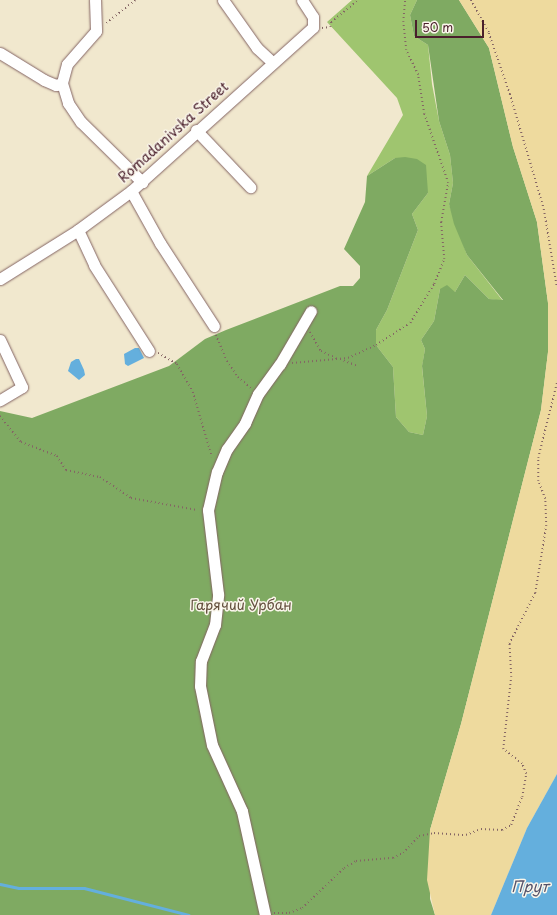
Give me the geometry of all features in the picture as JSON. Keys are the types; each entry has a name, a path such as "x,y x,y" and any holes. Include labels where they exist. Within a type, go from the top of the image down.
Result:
{"street":[{"path":"95,0 96,31 67,64 62,83 68,103 81,122 142,182"},
{"path":"223,0 257,48 272,62"},
{"path":"302,0 313,17 313,27"},
{"name":"Romadanivska Street","path":"0,279 78,230 131,191 196,130 313,27"},
{"path":"0,53 44,80 56,85 62,83"},
{"path":"196,130 250,187"},
{"path":"131,191 160,243 214,326"},
{"path":"78,230 94,265 149,351"},
{"path":"264,914 242,811 212,745 200,686 201,661 215,625 218,594 208,510 217,472 227,449 245,423 258,394 280,364 309,314"},
{"path":"0,340 22,387 0,400"}],"path":[{"path":"96,31 134,0"},
{"path":"313,27 325,29 330,27 331,22 358,0"},
{"path":"280,364 348,358 376,345 410,323 434,284 444,259 441,222 448,183 424,114 418,75 406,50 403,22 405,0"},
{"path":"471,0 489,33 510,94 544,209 557,287"},
{"path":"309,314 310,332 321,351 357,366"},
{"path":"214,326 227,361 238,377 258,394"},
{"path":"149,351 157,352 177,364 193,392 217,472"},
{"path":"264,914 288,913 302,908 344,868 356,861 393,858 403,853 420,836 434,833 466,835 481,829 502,830 512,825 522,797 526,774 522,764 503,749 511,677 509,644 535,593 546,526 545,499 538,481 538,458 557,382"},
{"path":"0,416 21,442 57,456 66,470 100,477 131,498 186,509 208,510"}],"green space":[{"path":"352,0 417,0 410,15 414,36 428,45 432,84 439,121 450,155 453,183 449,204 467,255 503,301 489,299 465,275 455,292 440,289 434,321 421,340 425,349 422,367 427,416 423,435 409,432 396,417 393,367 376,345 376,330 387,310 418,230 412,214 428,193 395,158 367,176 403,115 397,98 327,22"},
{"name":"Гарячий Урбан","path":"417,0 459,0 489,48 513,147 537,222 548,303 548,352 541,410 461,724 430,830 430,899 435,915 0,915 0,411 32,418 169,366 205,339 226,330 340,286 353,286 360,278 360,266 344,249 365,202 367,176 395,158 405,157 417,159 426,165 428,193 412,214 418,230 387,310 376,330 376,345 393,367 396,417 409,432 423,435 427,416 422,366 425,349 421,340 434,321 440,289 447,285 455,292 465,275 489,299 503,300 467,255 454,224 449,204 453,183 450,155 439,121 428,45 414,36 410,15"}],"sand":[{"path":"459,0 557,0 557,774 527,828 491,915 435,915 427,880 430,830 461,724 541,410 548,352 548,303 537,222 513,147 489,48"}],"water":[{"path":"135,348 139,348 144,358 128,366 125,364 124,354"},
{"path":"79,359 85,375 79,380 68,371 71,362"},
{"name":"Прут","path":"557,774 557,915 491,915 527,828"}],"waterway":[{"path":"0,884 19,888 84,888 189,915"}]}
